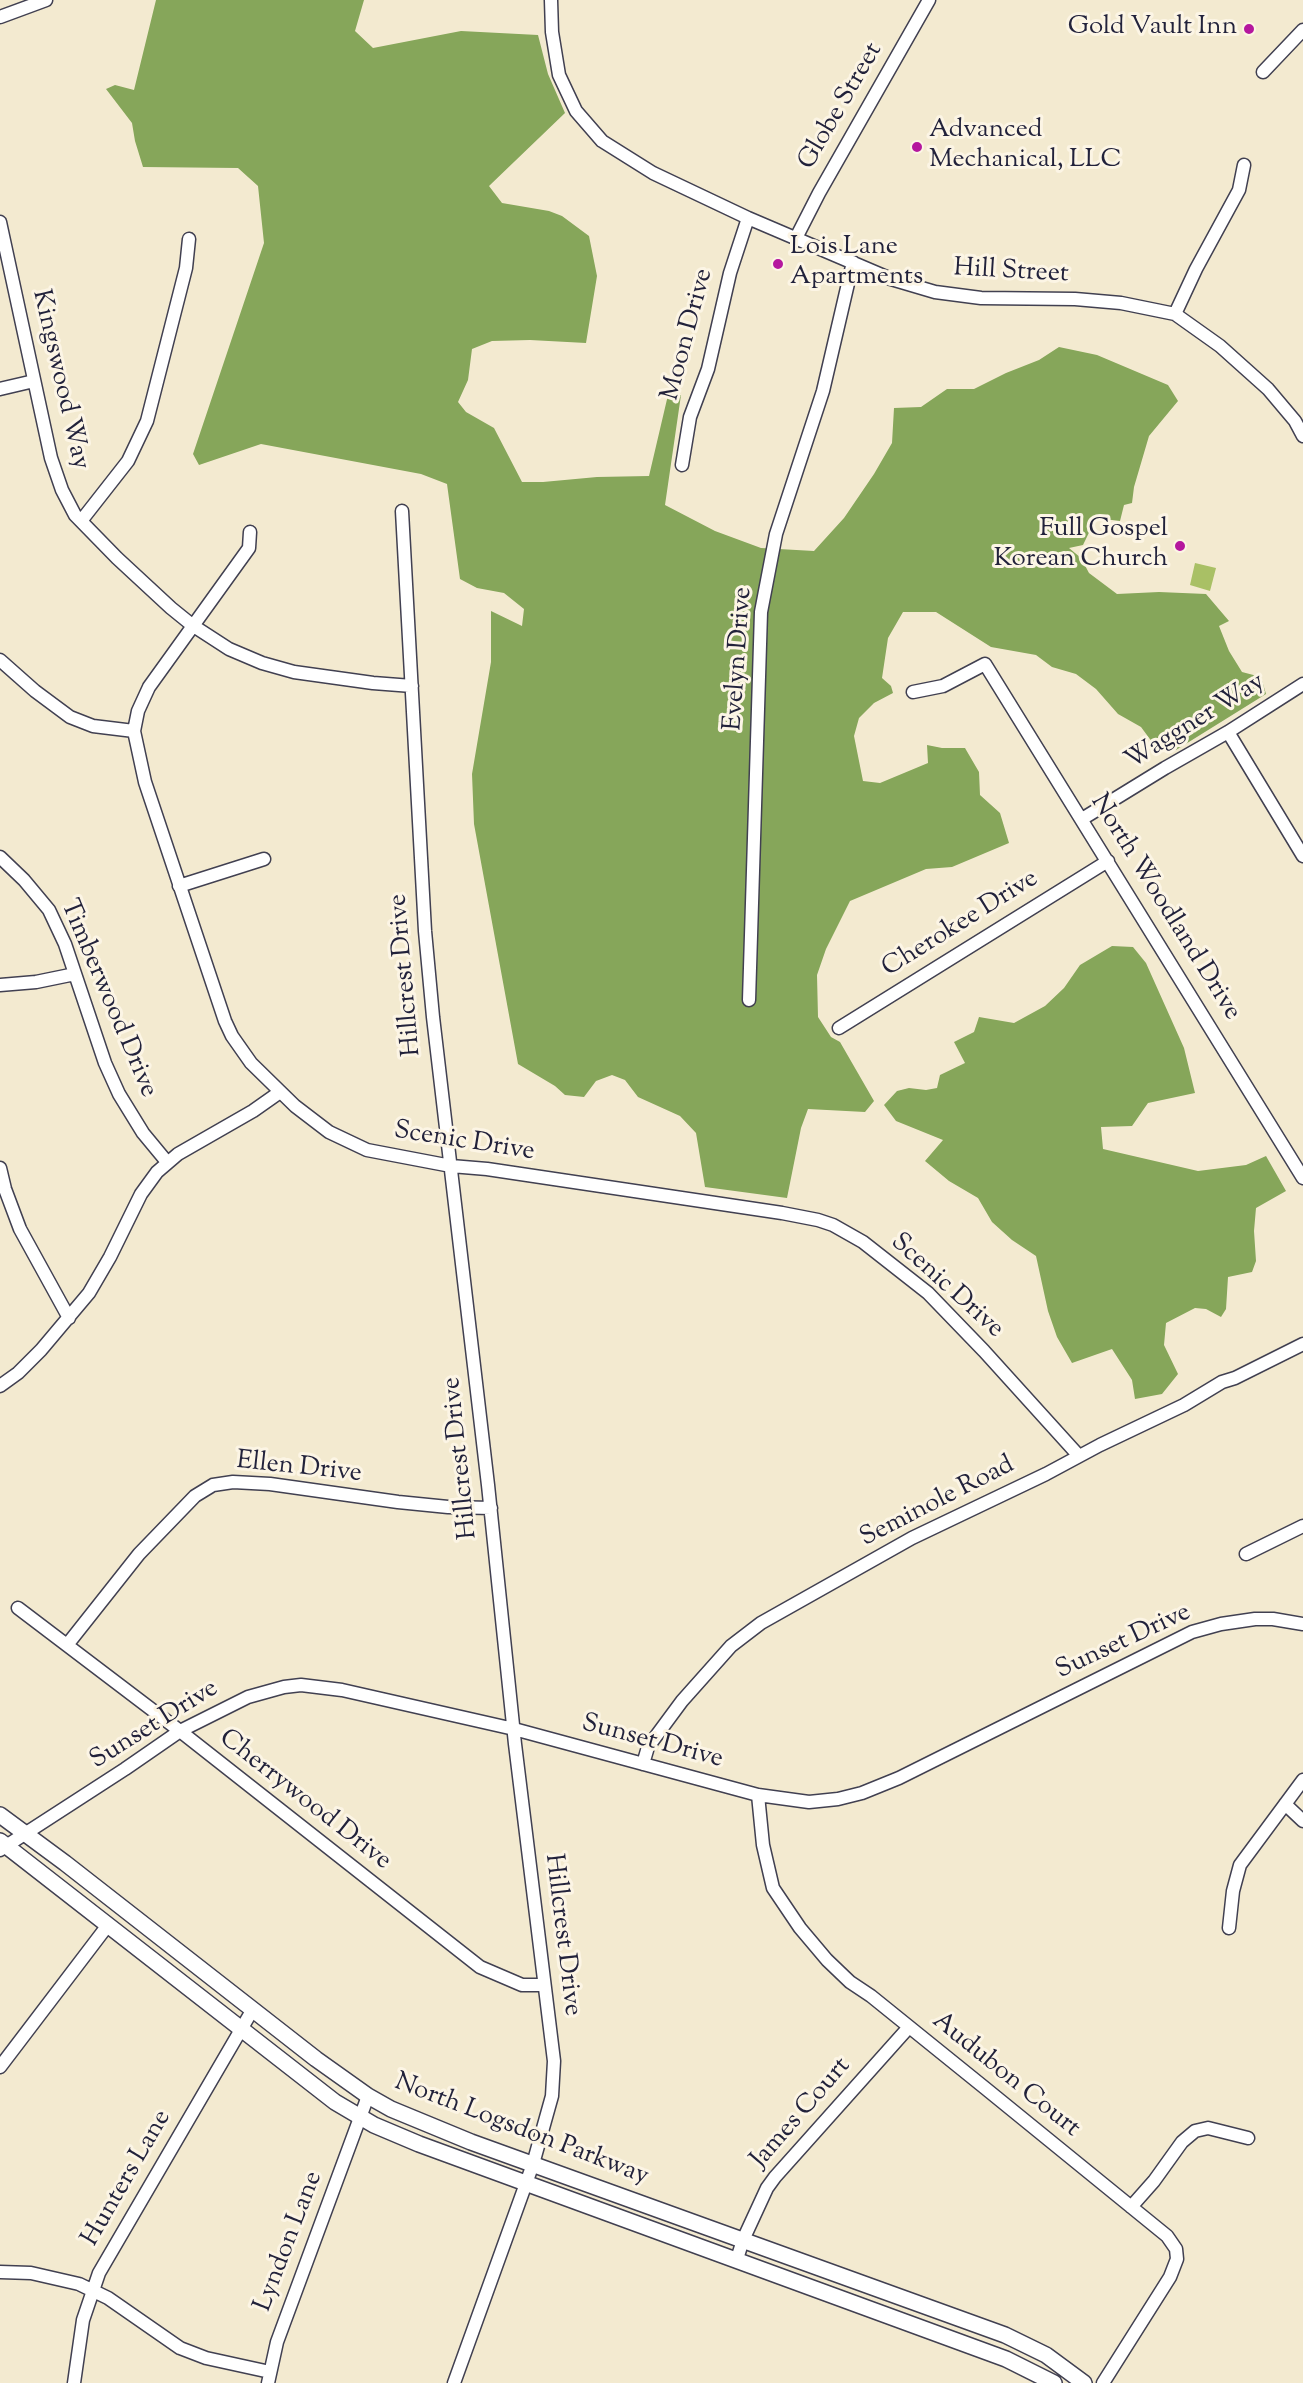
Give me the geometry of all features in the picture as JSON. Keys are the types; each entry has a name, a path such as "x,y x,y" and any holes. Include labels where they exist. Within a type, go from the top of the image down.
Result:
{"main road":[{"name":"North Logsdon Parkway","path":"0,1815 368,2096 410,2118 1005,2335 1046,2355 1084,2383"},
{"name":"North Logsdon Parkway","path":"2,1846 360,2118 396,2135 1006,2359 1054,2383"}],"street":[{"path":"0,17 46,0"},
{"name":"Hill Street","path":"551,0 552,32 559,75 572,104 588,127 618,153 653,173 748,218 891,279 935,292 981,298 1075,299 1121,303 1175,314 1220,346 1268,389 1295,420 1303,436"},
{"name":"Globe Street","path":"796,238 819,193 929,0"},
{"path":"1263,72 1303,30"},
{"path":"1175,314 1196,269 1239,189 1244,165"},
{"name":"Moon Drive","path":"682,465 690,417 708,369 730,273 748,218"},
{"name":"Kingswood Way","path":"0,222 56,474 71,507 81,521 117,558 192,625 229,649 273,666 309,675 412,686"},
{"path":"81,521 128,461 147,421 186,268 189,239"},
{"name":"Evelyn Drive","path":"749,1000 761,612 776,534 823,391 853,262"},
{"path":"0,389 34,381"},
{"name":"Hillcrest Drive","path":"402,511 424,931 491,1508 513,1729 554,2061 552,2096 533,2164 454,2383"},
{"name":"Scenic Drive","path":"250,532 249,548 149,687 138,711 134,731 145,782 232,1036 251,1063 280,1092 329,1132 354,1145 381,1153 451,1166 487,1169 782,1213 833,1225 863,1242 928,1293 1079,1456"},
{"path":"0,660 35,691 70,717 93,726 134,731"},
{"name":"North Woodland Drive","path":"913,692 943,686 985,664 1303,1178"},
{"name":"Waggner Way","path":"1082,819 1228,732 1303,684"},
{"path":"1228,732 1303,856"},
{"name":"Timberwood Drive","path":"0,857 24,880 49,910 65,944 105,1063 119,1094 143,1133 167,1162"},
{"path":"179,885 264,859"},
{"name":"Cherokee Drive","path":"839,1028 1108,861"},
{"path":"0,985 36,982 75,974"},
{"path":"0,1386 18,1373 41,1350 97,1282 141,1194 167,1162 253,1111 280,1092"},
{"path":"0,1168 20,1229 69,1318"},
{"name":"Seminole Road","path":"644,1764 648,1748 682,1701 724,1653 745,1634 776,1613 912,1538 1053,1471 1184,1405 1221,1383 1303,1344"},
{"name":"Ellen Drive","path":"67,1645 139,1554 195,1496 213,1485 233,1482 270,1484 398,1502 491,1508"},
{"path":"1246,1554 1303,1526"},
{"name":"Cherrywood Drive","path":"18,1608 180,1731 480,1967 522,1985 544,1985"},
{"name":"Sunset Drive","path":"2,1846 25,1834 125,1770 180,1731 248,1696 267,1690 302,1685 342,1690 513,1729 759,1795 809,1802 838,1799 862,1793 920,1768 1192,1632 1221,1624 1255,1619 1303,1624"},
{"path":"1229,1928 1233,1891 1240,1865 1303,1780"},
{"name":"Audubon Court","path":"759,1795 767,1867 773,1888 785,1908 813,1944 850,1982 871,1996 1131,2207 1176,2248 1177,2259 1170,2277 1103,2383"},
{"path":"1285,1804 1303,1821"},
{"path":"0,2067 108,1925"},
{"name":"Hunters Lane","path":"74,2383 83,2320 99,2273 253,2009"},
{"name":"James Court","path":"737,2259 743,2240 767,2188 775,2177 909,2027"},
{"name":"Lyndon Lane","path":"269,2378 279,2335 368,2096"},
{"path":"1131,2207 1160,2173 1182,2142 1195,2131 1201,2128 1215,2129 1248,2138"},
{"path":"0,2272 31,2273 92,2289 180,2348 269,2378"}],"green space":[{"path":"156,0 364,0 355,31 373,48 461,31 538,35 548,74 565,113 489,186 502,203 549,211 562,216 589,236 597,276 586,343 530,340 492,341 472,349 468,380 458,402 466,412 494,428 522,482 649,476 668,395 681,395 665,505 715,531 761,548 814,551 844,518 892,443 894,408 921,407 947,389 974,389 1039,360 1059,347 1097,355 1168,385 1178,401 1149,436 1134,487 1132,503 1124,505 1120,521 1096,518 1083,545 1069,548 1081,558 1089,573 1117,594 1159,592 1206,594 1229,621 1219,626 1229,651 1242,672 1261,677 1266,694 1176,750 1158,750 1141,727 1118,714 1096,689 1076,674 1052,667 1036,655 991,647 936,612 903,612 888,638 882,678 891,686 893,693 874,703 859,718 854,736 863,781 880,783 928,763 927,745 942,748 965,748 979,772 980,795 1000,813 1009,843 952,867 926,869 850,901 826,949 817,975 818,1017 831,1037 840,1042 874,1101 865,1112 808,1109 801,1128 787,1198 705,1187 696,1133 680,1116 638,1097 625,1080 612,1075 596,1081 584,1097 565,1095 555,1086 518,1064 474,824 472,774 491,662 491,611 522,626 524,609 504,593 477,588 460,579 447,484 421,474 261,444 199,465 193,454 264,243 258,186 238,168 143,167 132,123 106,89 115,85 134,90"},
{"path":"1195,563 1216,568 1210,591 1190,585"},
{"path":"1112,946 1133,947 1146,963 1184,1048 1195,1093 1148,1103 1132,1126 1101,1127 1103,1149 1198,1171 1246,1165 1266,1156 1286,1191 1256,1208 1254,1231 1256,1261 1252,1272 1228,1277 1226,1309 1221,1317 1206,1309 1195,1308 1166,1323 1164,1345 1178,1374 1162,1394 1135,1399 1132,1380 1112,1349 1072,1363 1057,1337 1048,1311 1036,1256 1012,1240 992,1222 978,1198 949,1181 925,1161 943,1140 896,1121 884,1105 897,1091 909,1088 926,1090 937,1088 940,1075 965,1063 954,1042 974,1032 979,1017 1014,1023 1045,1006 1064,988 1080,965"}],"place":[{"name":"Gold Vault Inn","path":"1249,29"},
{"name":"Advanced Mechanical, LLC","path":"917,147"},
{"name":"Lois Lane Apartments","path":"778,264"},
{"name":"Full Gospel Korean Church","path":"1180,546"}]}
